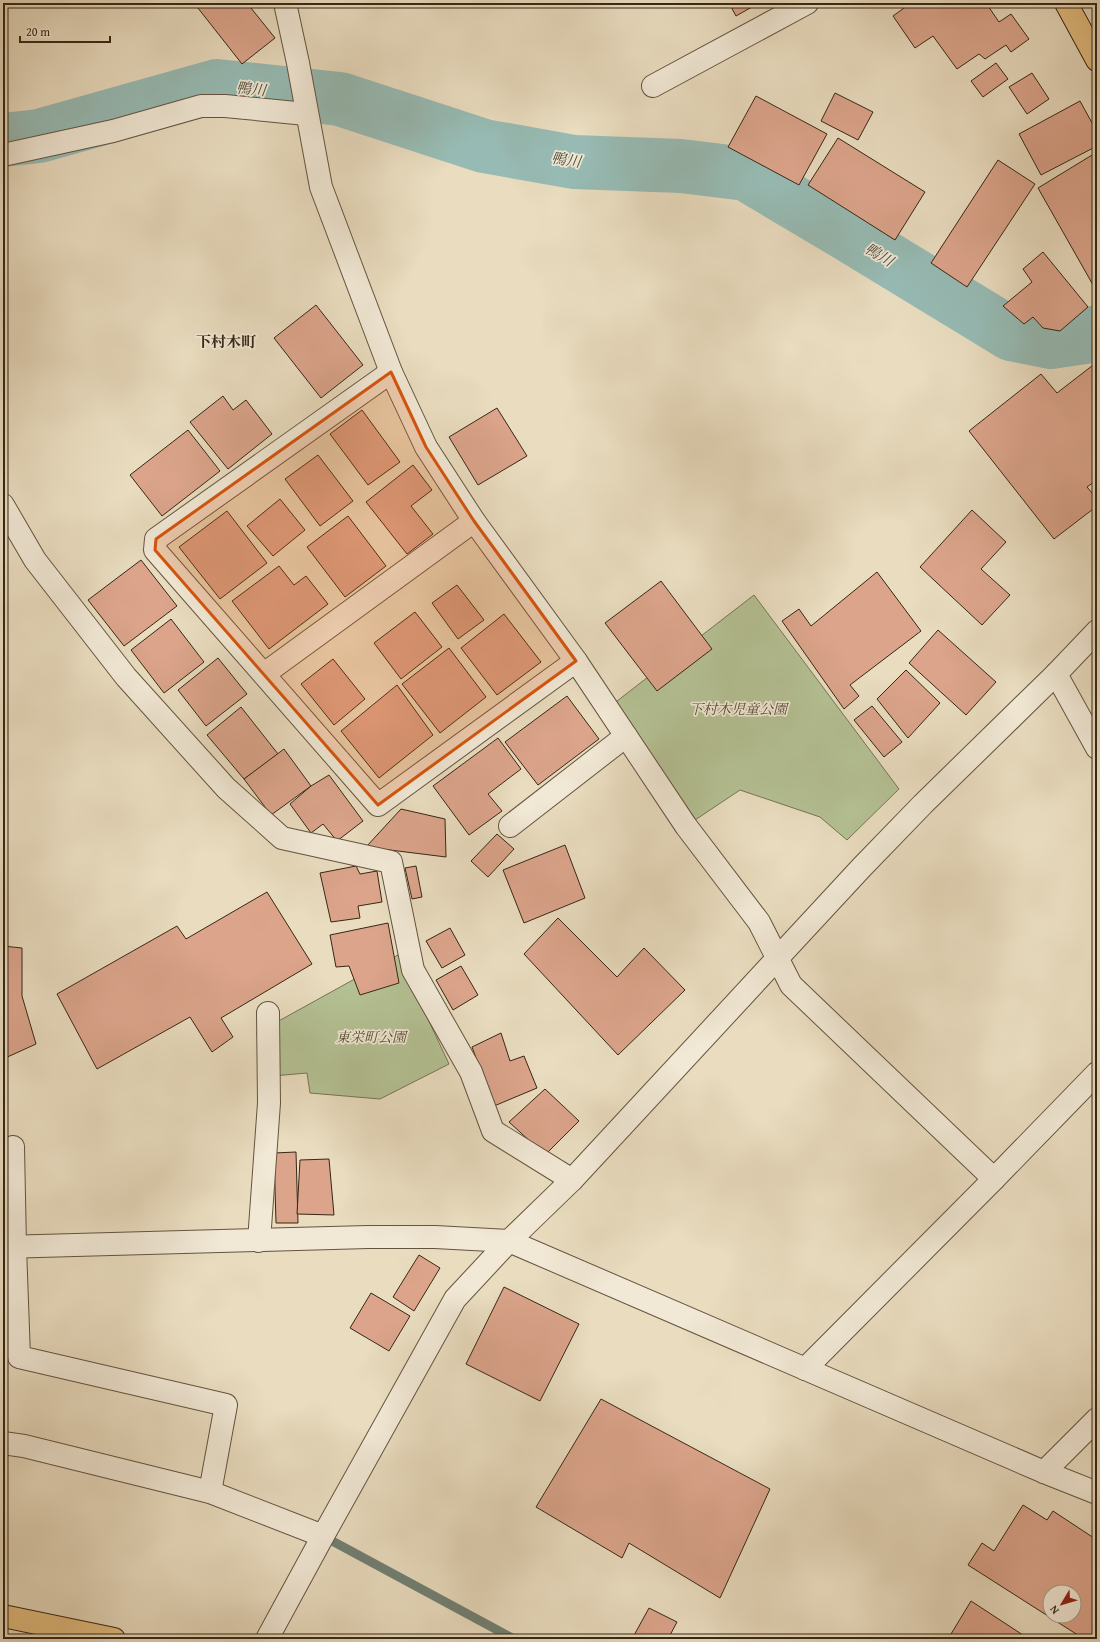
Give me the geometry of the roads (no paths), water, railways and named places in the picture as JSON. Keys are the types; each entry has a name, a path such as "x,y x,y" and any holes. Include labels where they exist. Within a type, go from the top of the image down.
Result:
{"main road":[{"path":"1072,6 1097,60"},
{"path":"3,1616 114,1639"}],"street":[{"path":"285,3 298,63 320,187 391,372 426,447 474,521 576,661 686,826 759,922 791,985 994,1179"},
{"path":"653,86 807,3"},
{"path":"3,155 113,131 201,106 225,106 306,114"},
{"path":"391,372 156,539 155,550 378,805 576,661"},
{"path":"3,505 34,560 126,677 226,788 282,838 391,862 413,970 471,1072 493,1131 572,1180"},
{"path":"264,674 474,521"},
{"path":"267,1639 455,1299 509,1242 572,1180 779,959 862,867 923,804 1056,674 1097,631"},
{"path":"1056,674 1097,748"},
{"path":"510,826 626,736"},
{"path":"259,1241 269,1103 268,1013"},
{"path":"805,1369 1097,1073"},
{"path":"13,1147 9,1247 19,1357 226,1405 210,1492"},
{"path":"9,1247 435,1237 509,1242 1044,1472 1097,1493"},
{"path":"1044,1472 1097,1419"},
{"path":"3,1443 24,1446 210,1492 323,1536"}],"waterway":[{"name":"鴨川","path":"3,140 39,136 217,86 340,99 484,146 574,162 681,166 746,174 1011,334 1051,342 1091,336 1097,332"},
{"path":"323,1536 514,1639"}],"district":[{"name":"下村木町","path":"226,342"}],"park label":[{"name":"下村木児童公園","path":"738,709"},
{"name":"東栄町公園","path":"371,1037"}]}
